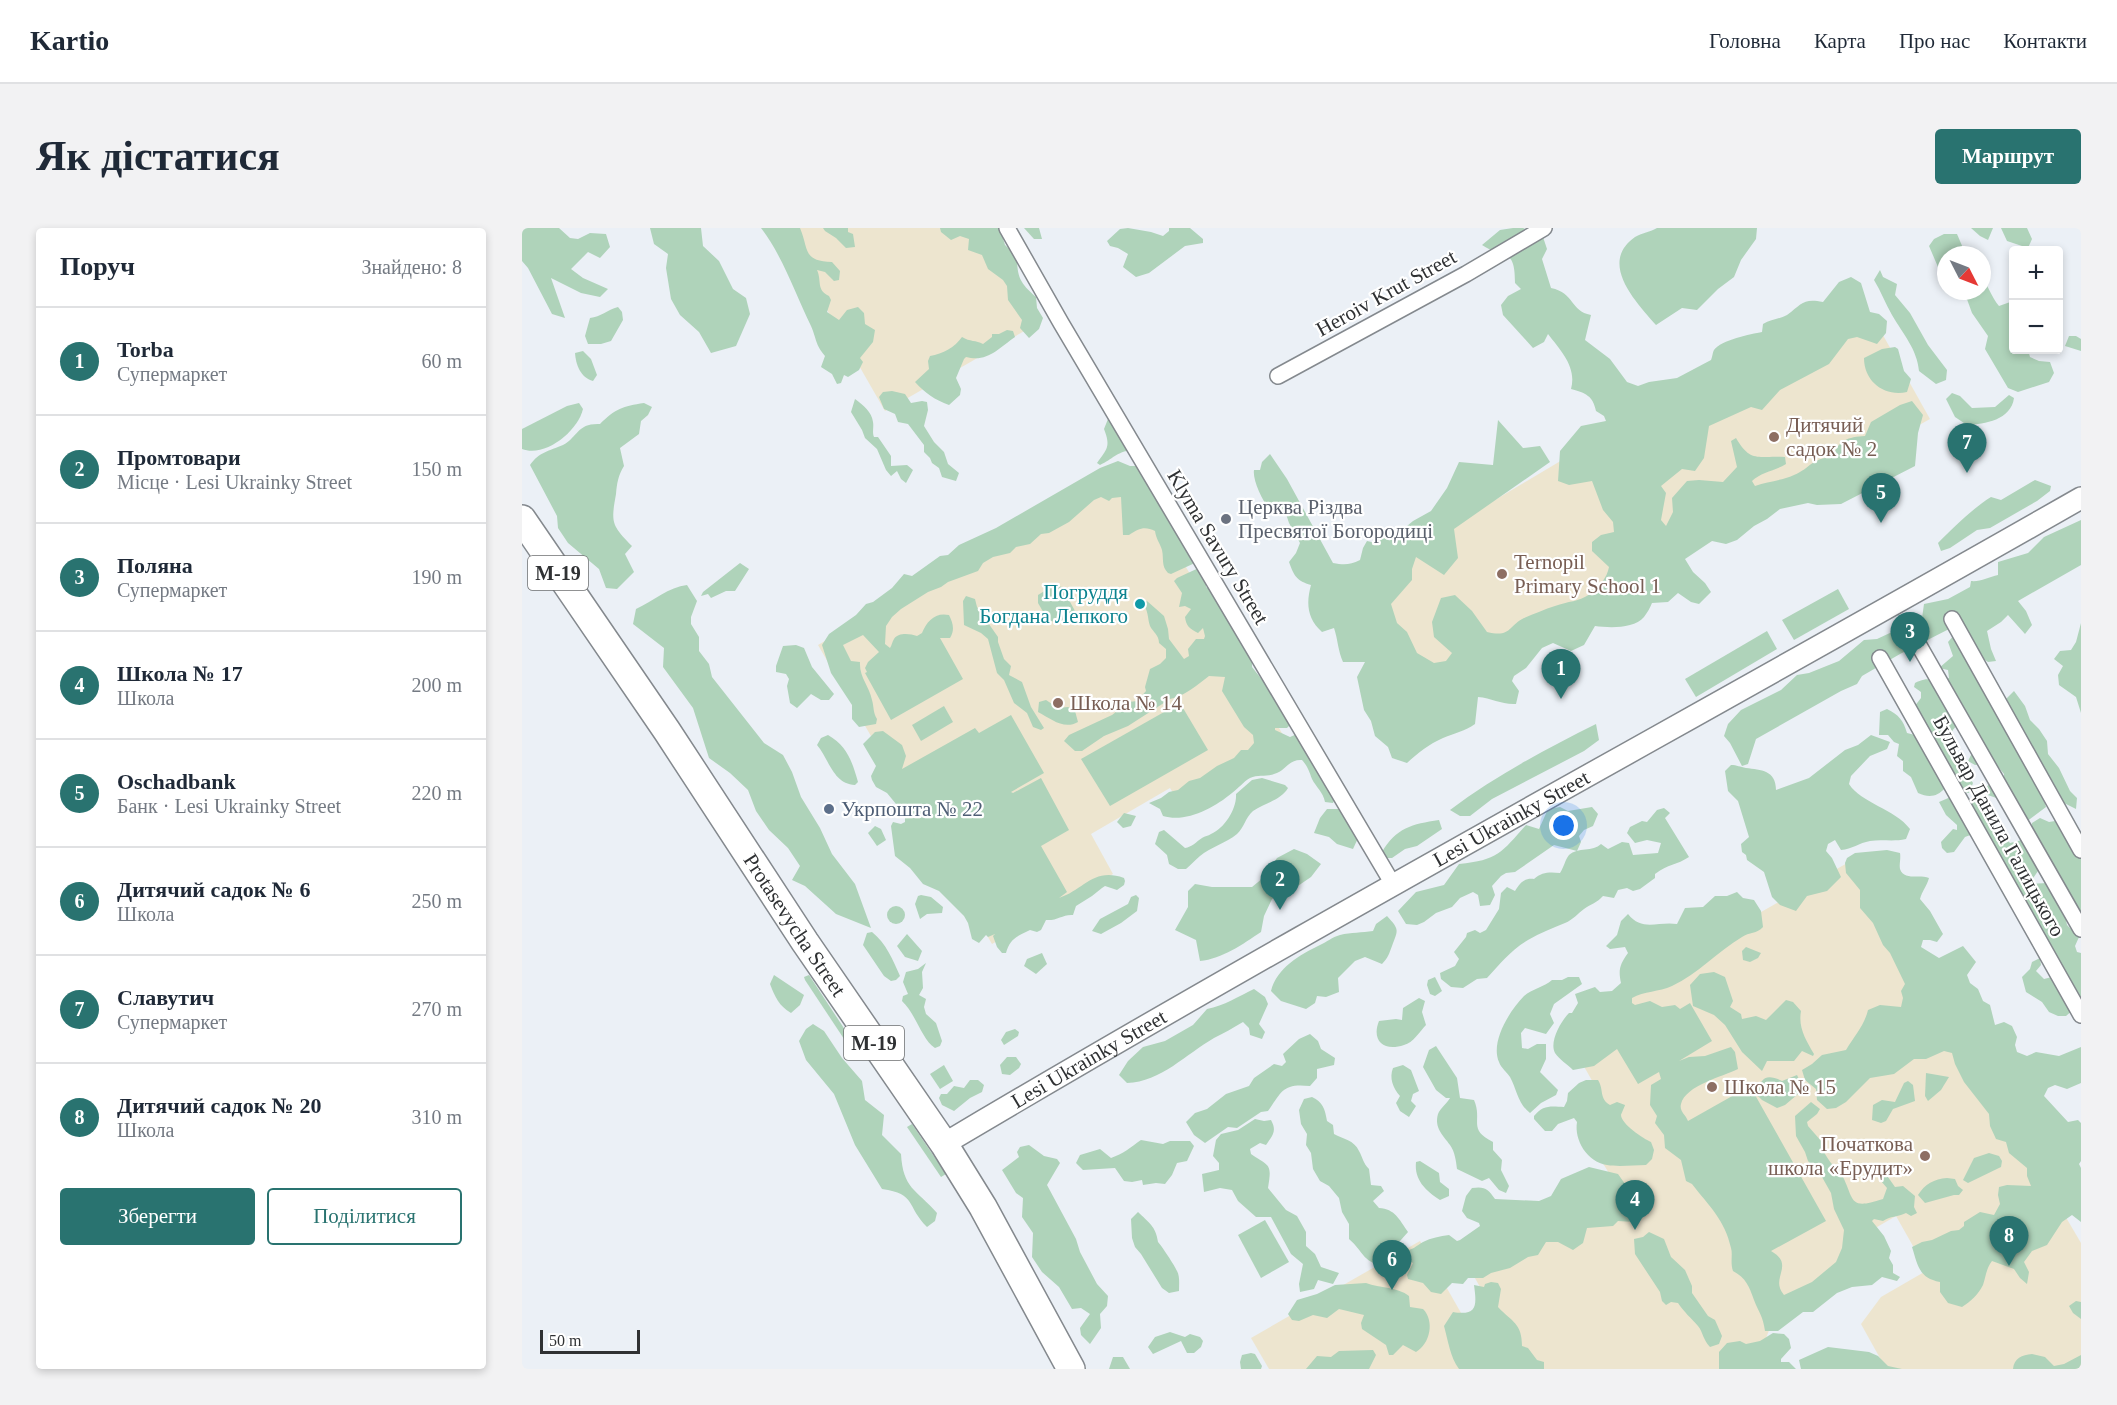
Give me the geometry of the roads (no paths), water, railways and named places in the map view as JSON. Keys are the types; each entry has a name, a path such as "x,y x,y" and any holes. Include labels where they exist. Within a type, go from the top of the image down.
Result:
{"highway":[{"name":"Protasevycha Street","path":"522,519 944,1144 983,1207 1071,1369"}],"main road":[{"name":"Lesi Ukrainky Street","path":"944,1144 1052,1080 2081,498"}],"street":[{"name":"Klyma Savury Street","path":"1007,228 1072,343 1394,886"},
{"name":"Heroiv Krut Street","path":"1278,376 1466,274 1544,228"},
{"path":"1952,619 2081,850"},
{"path":"1909,628 2081,929"},
{"name":"Бульвар Данила Галицького","path":"1880,658 2081,1015"}],"place":[{"name":"Дитячий садок № 2","path":"1774,437"},
{"name":"Славутич","path":"1967,473"},
{"name":"Церква Різдва Пресвятої Богородиці","path":"1226,519"},
{"name":"Oschadbank","path":"1881,523"},
{"name":"Ternopil Primary School 1","path":"1502,574"},
{"name":"Погруддя Богдана Лепкого","path":"1140,604"},
{"name":"Поляна","path":"1910,662"},
{"name":"Torba","path":"1561,699"},
{"name":"Школа № 14","path":"1058,703"},
{"name":"Укрпошта № 22","path":"829,809"},
{"name":"Промтовари","path":"1280,910"},
{"name":"Школа № 15","path":"1712,1087"},
{"name":"Початкова школа «Ерудит»","path":"1925,1156"},
{"name":"Школа № 17","path":"1635,1230"},
{"name":"Дитячий садок № 20","path":"2009,1266"},
{"name":"Дитячий садок № 6","path":"1392,1290"}]}
